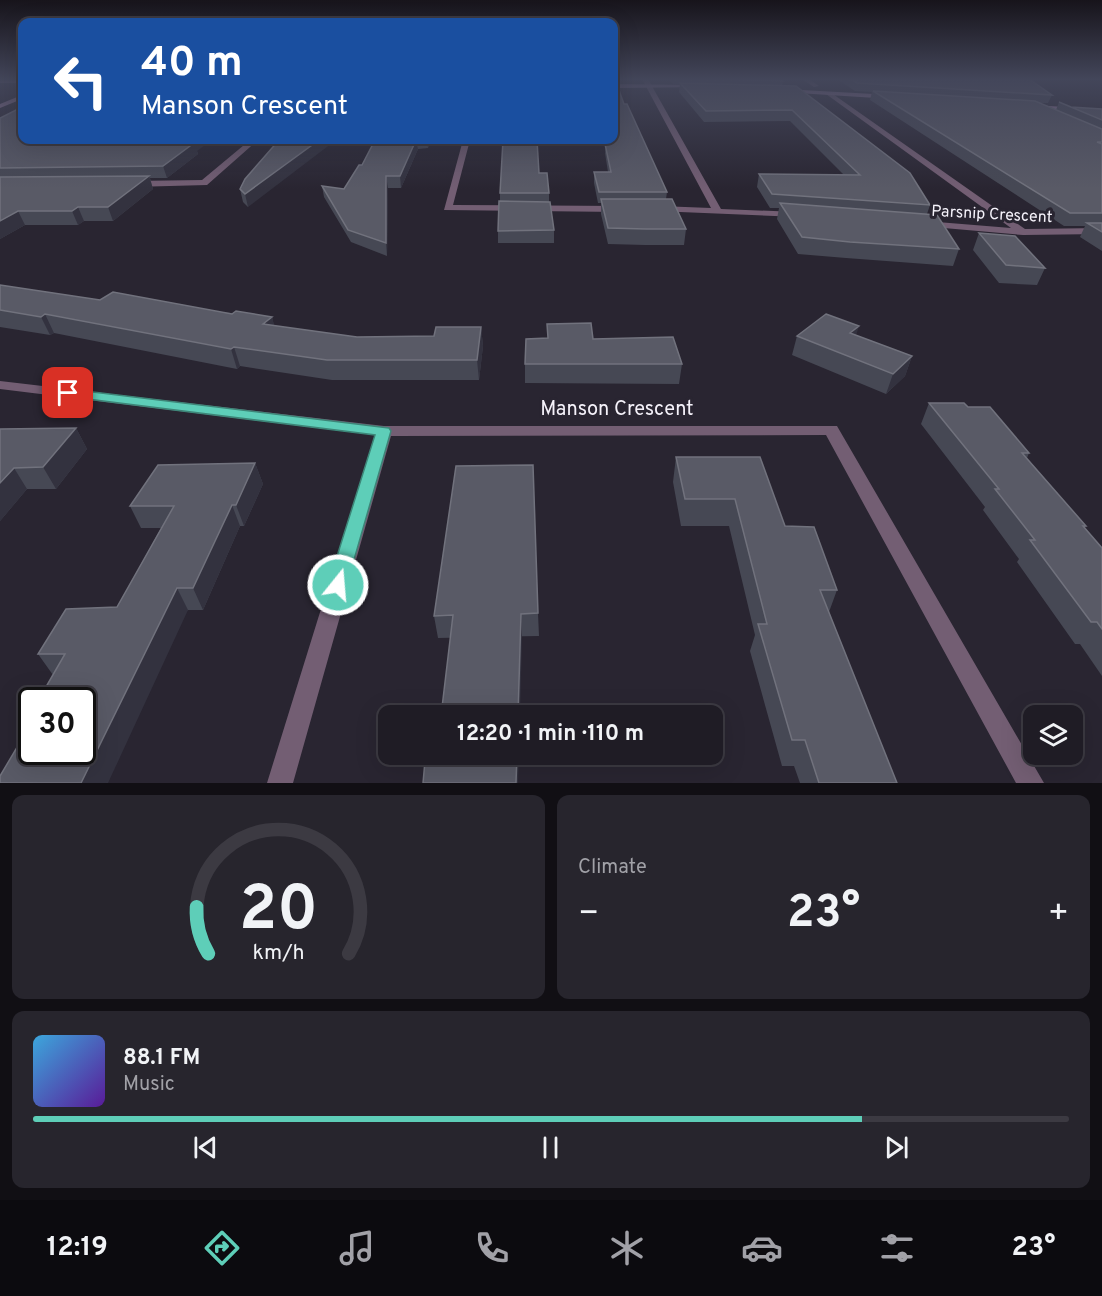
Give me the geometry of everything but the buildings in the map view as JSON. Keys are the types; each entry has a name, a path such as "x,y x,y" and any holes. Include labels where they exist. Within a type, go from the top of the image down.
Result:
{"street":[{"path":"664,116 716,209"},
{"path":"860,116 1023,232"},
{"path":"125,184 204,183 249,144"},
{"path":"465,144 447,208 634,209"},
{"path":"646,209 716,209 810,215"},
{"name":"Parsnip Crescent","path":"916,224 1023,232 1102,231"},
{"name":"Manson Crescent","path":"0,385 384,431 831,430 1031,783"},
{"path":"279,783 384,431"}],"route":[{"path":"68,393 384,431 338,585"}]}
